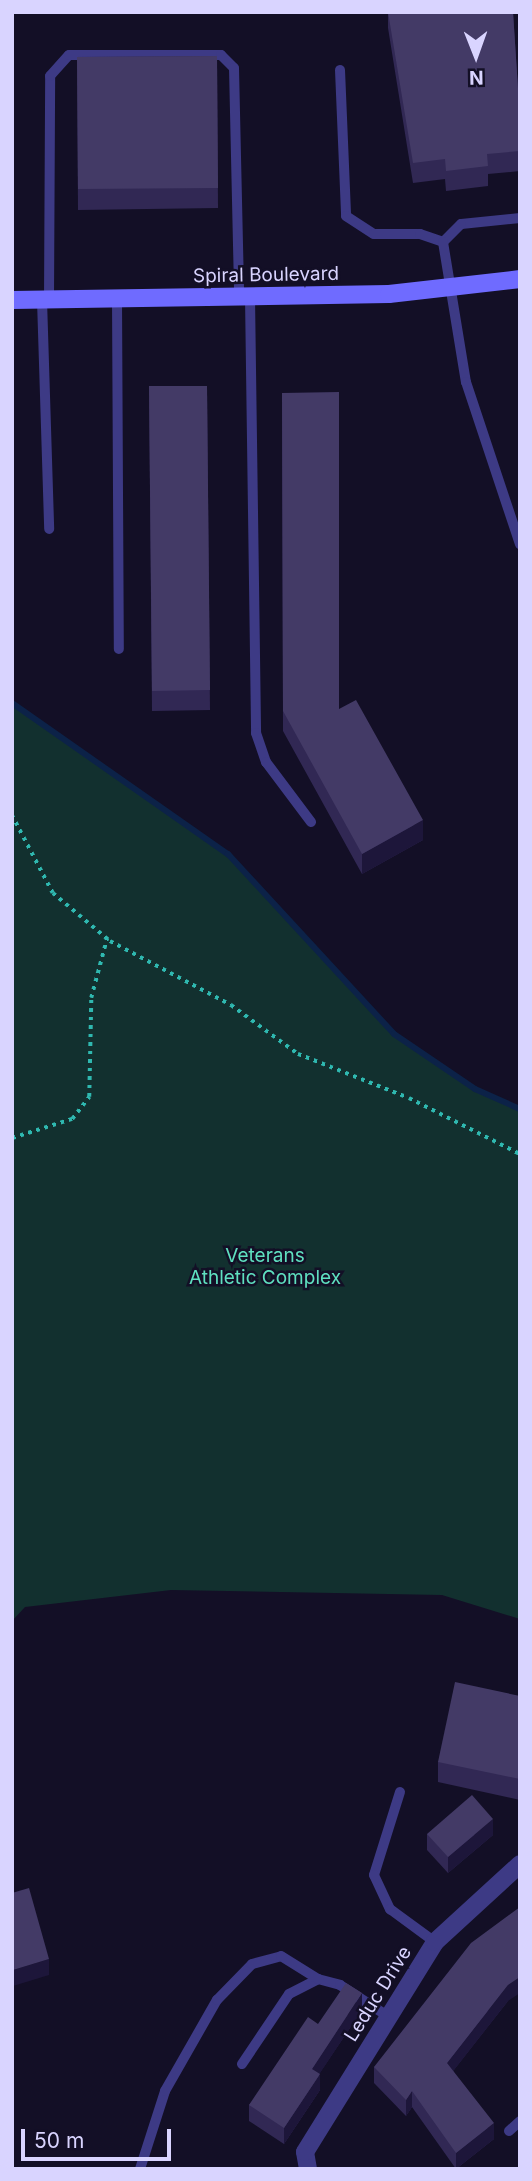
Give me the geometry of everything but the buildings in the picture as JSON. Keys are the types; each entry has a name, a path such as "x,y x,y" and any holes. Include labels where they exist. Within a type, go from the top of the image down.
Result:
{"street":[{"name":"Spiral Boulevard","path":"12,300 244,297 451,288 520,279"},
{"name":"Leduc Drive","path":"308,2169 305,2152 435,1942 520,1864"}],"lane":[{"path":"49,529 46,300 50,76 69,55 221,55 234,68 244,297 256,733 266,762 311,822"},
{"path":"340,70 346,216 374,234 420,234 443,242"},
{"path":"443,242 461,224 520,218"},
{"path":"443,242 467,382 520,544"},
{"path":"117,299 119,649"},
{"path":"400,1791 374,1875 390,1909 435,1942"},
{"path":"139,2169 165,2091 216,2000 252,1964 281,1955 318,1979 340,1985 389,2017"},
{"path":"242,2064 289,1994 318,1979"},
{"path":"509,2131 520,2121"}],"path":[{"path":"12,815 53,893 107,938 231,1005 298,1054 410,1098 520,1153"},
{"path":"12,1138 72,1119 89,1097 92,998 107,938"}],"green space":[{"name":"Veterans Athletic Complex","path":"12,703 228,854 394,1034 475,1089 520,1109 520,1619 442,1595 171,1590 25,1607 12,1621"}],"waterway":[{"path":"12,703 228,854 394,1034 475,1089 520,1109"}]}
